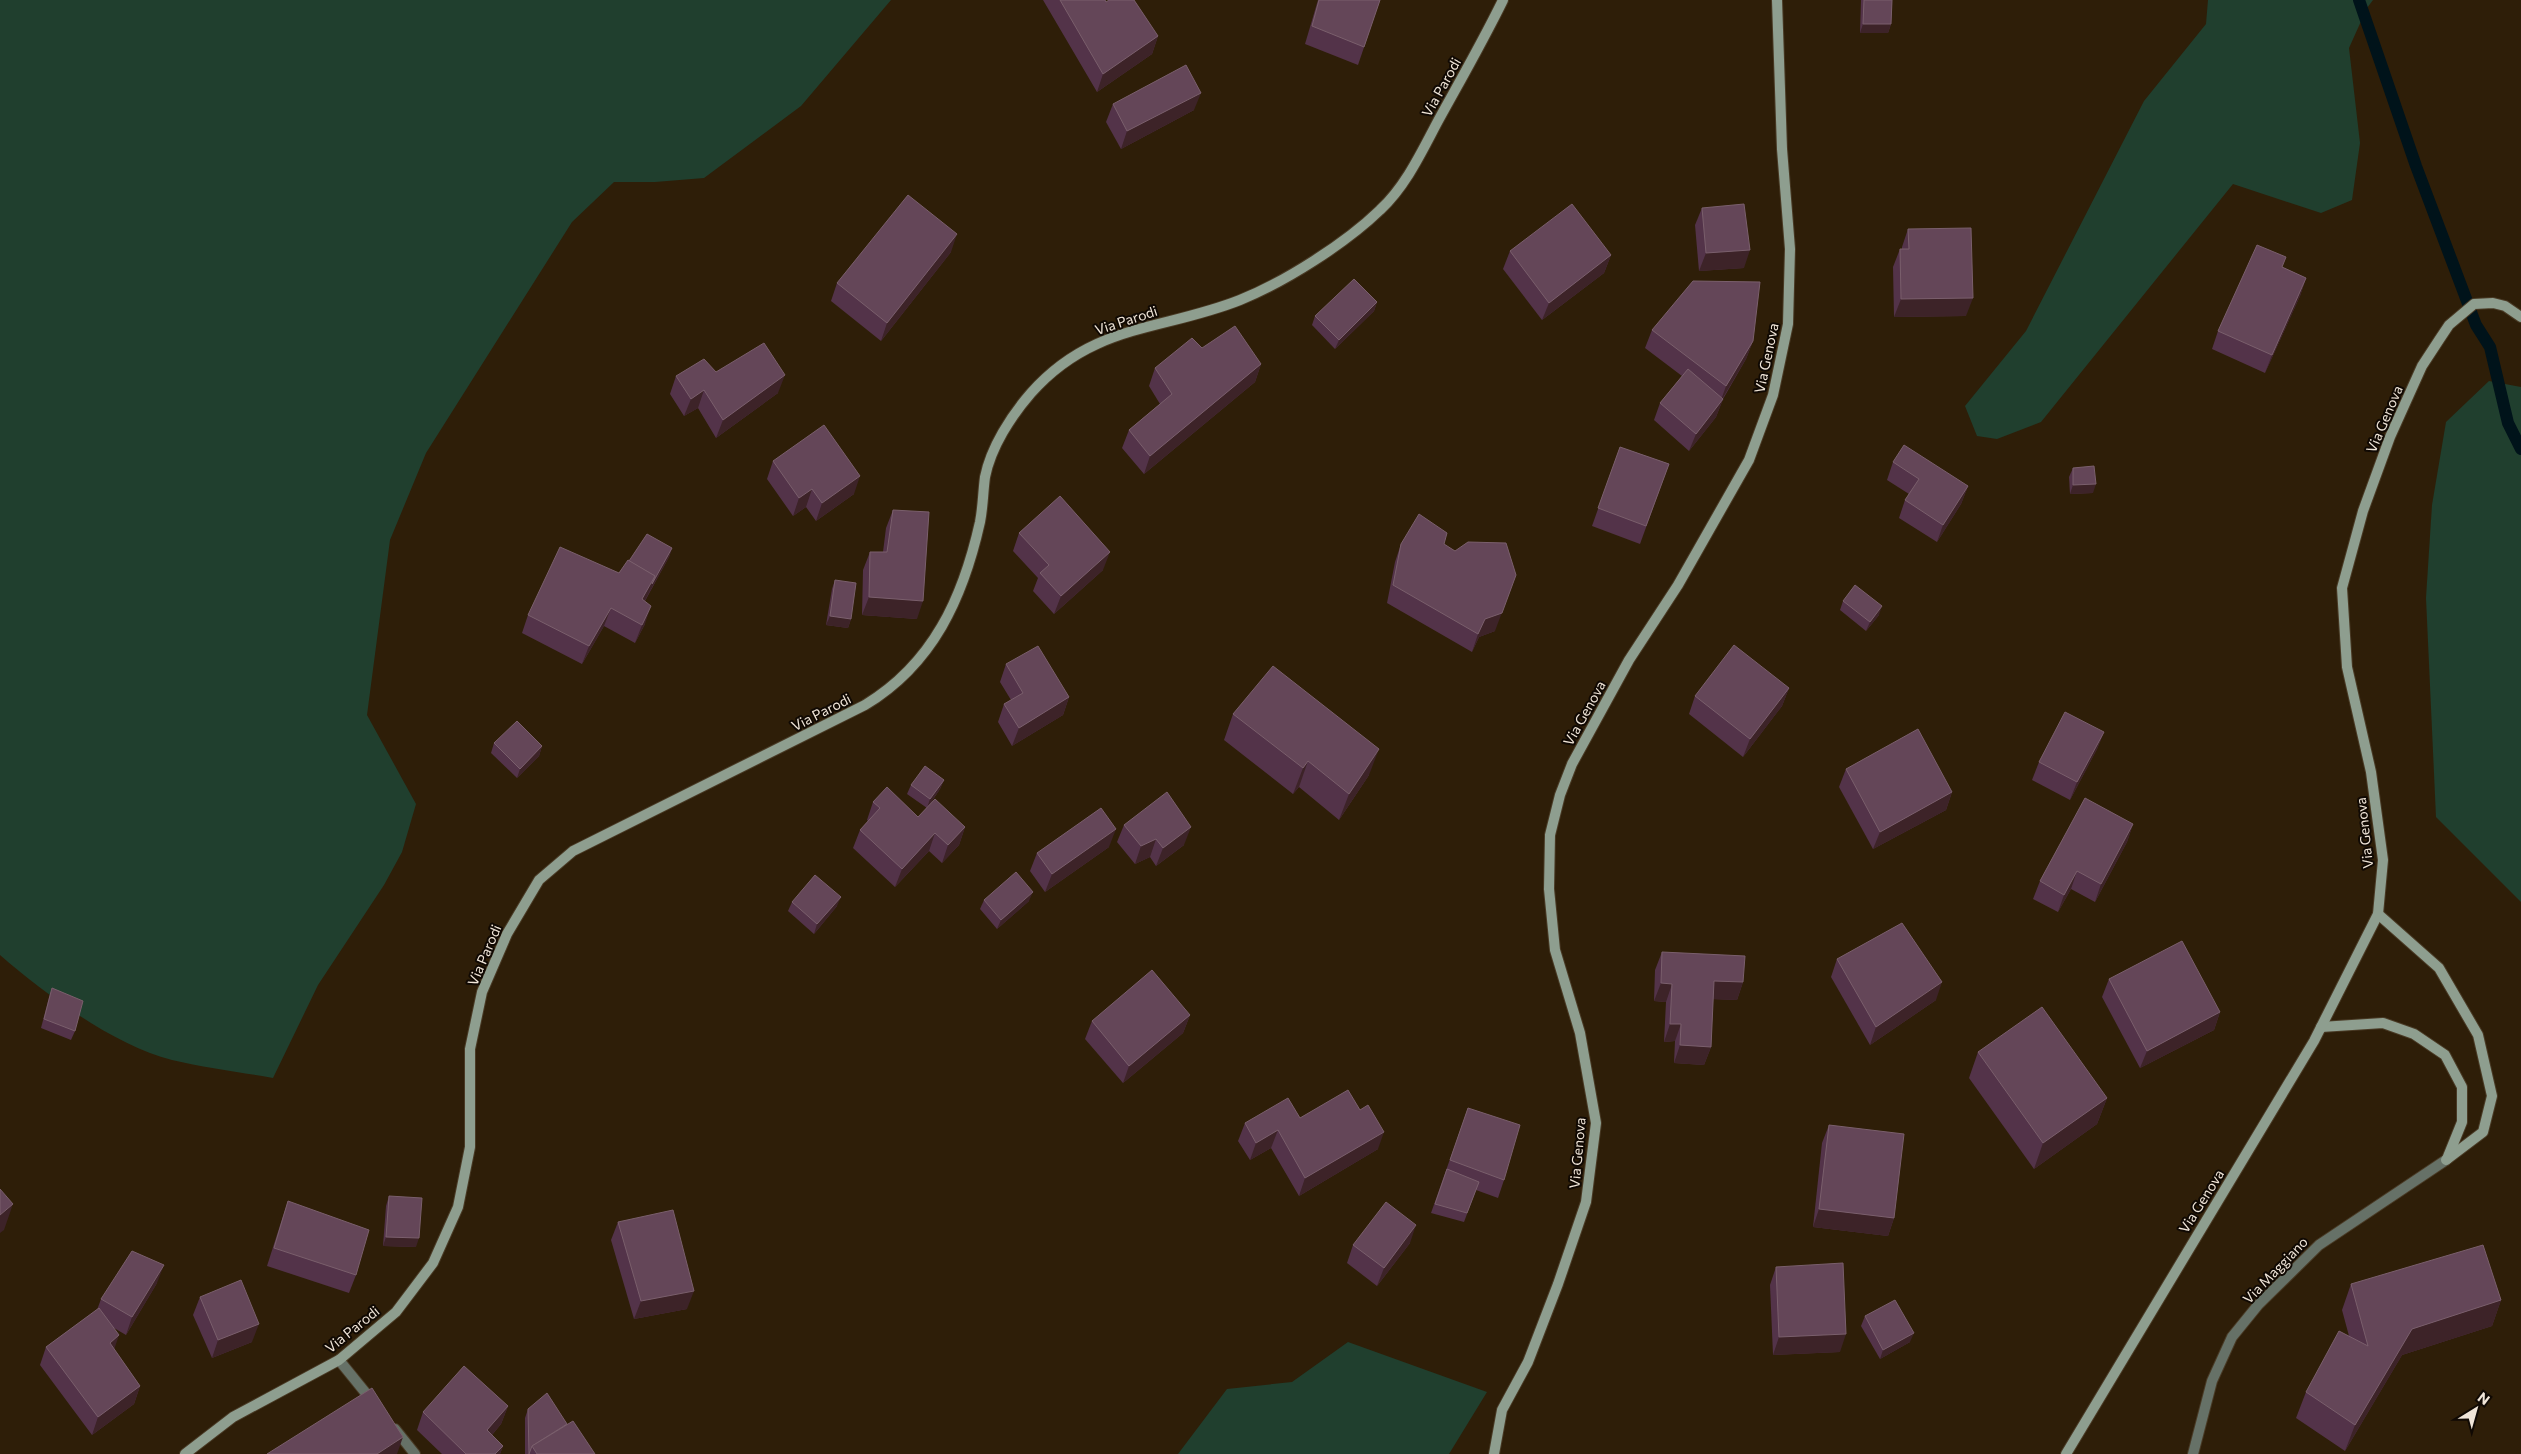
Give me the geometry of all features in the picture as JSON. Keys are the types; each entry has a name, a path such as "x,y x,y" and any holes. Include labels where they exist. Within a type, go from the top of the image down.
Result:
{"main road":[{"name":"Via Parodi","path":"185,1454 232,1417 339,1360 396,1312 433,1263 458,1207 470,1147 470,1049 482,992 507,934 539,880 572,851 762,759 889,691 915,665 930,646 948,617 962,583 980,522 986,474 998,443 1029,395 1053,372 1096,343 1120,334 1240,300 1285,277 1340,243 1382,209 1412,169 1488,30 1502,0"},
{"name":"Via Genova","path":"1494,1454 1502,1410 1528,1362 1558,1284 1586,1202 1596,1123 1580,1033 1554,941 1549,889 1550,835 1560,795 1572,764 1629,660 1678,585 1749,460 1773,395 1788,324 1790,248 1782,149 1778,0"},
{"name":"Via Genova","path":"2066,1454 2153,1306 2269,1118 2321,1027 2378,914 2383,860 2371,772 2347,667 2342,588 2363,510 2390,437 2422,366 2439,340 2449,325 2474,304 2493,303 2505,306 2521,317"},
{"path":"2378,914 2440,968 2478,1035 2492,1096 2483,1132 2446,1160"},
{"path":"2321,1027 2384,1023 2414,1034 2445,1055 2462,1087 2462,1122 2446,1160"}],"street":[{"name":"Via Maggiano","path":"2193,1454 2212,1381 2232,1338 2258,1305 2319,1245 2446,1160"},
{"path":"339,1360 415,1454"}],"green space":[{"path":"0,0 891,0 801,106 704,178 655,182 614,182 572,222 426,453 390,540 367,715 416,804 402,852 384,885 318,985 273,1078 172,1060 127,1043 59,1001 0,955"},
{"path":"2208,0 2373,0 2367,8 2349,48 2360,143 2352,200 2321,213 2233,184 2041,422 1997,439 1977,436 1965,406 2026,331 2144,101 2206,24"},
{"path":"2489,381 2521,387 2521,902 2436,817 2426,598 2432,505 2446,422"},
{"path":"1348,1342 1487,1392 1449,1454 1178,1454 1227,1389 1292,1382"}],"building":[{"path":"1060,0 1105,0 1106,2 1109,0 1134,0 1158,36 1103,74"},
{"path":"1319,0 1380,0 1364,47 1312,26"},
{"path":"1864,0 1892,0 1891,24 1863,24"},
{"path":"1186,65 1201,93 1127,131 1113,104"},
{"path":"908,195 957,234 887,323 837,283"},
{"path":"1572,204 1611,255 1549,303 1510,251"},
{"path":"1744,204 1750,250 1706,253 1702,208"},
{"path":"1971,228 1973,298 1901,299 1900,249 1909,249 1908,229"},
{"path":"2257,245 2286,257 2282,267 2306,278 2272,355 2218,331"},
{"path":"1354,279 1377,302 1339,340 1315,316"},
{"path":"1693,281 1760,282 1753,341 1726,386 1652,330"},
{"path":"1235,326 1261,364 1150,456 1129,430 1172,394 1155,368 1192,338 1202,348"},
{"path":"764,343 785,375 723,420 704,390 691,399 676,376 704,359 716,372"},
{"path":"1688,369 1723,399 1696,434 1660,403"},
{"path":"824,425 860,476 822,503 812,489 799,498 773,461"},
{"path":"1904,445 1968,486 1943,525 1905,500 1919,479 1893,462"},
{"path":"1620,447 1669,464 1646,526 1598,508"},
{"path":"2094,466 2096,484 2073,485 2073,468"},
{"path":"1060,496 1110,552 1061,596 1040,573 1049,565 1019,533"},
{"path":"893,510 929,512 923,601 869,597 870,552 887,552"},
{"path":"1419,514 1447,533 1444,544 1455,551 1468,542 1506,543 1516,575 1502,613 1485,619 1478,634 1393,585 1401,544"},
{"path":"647,534 672,548 652,584 655,576 629,561"},
{"path":"560,547 619,573 628,560 655,576 642,599 651,606 642,625 611,608 589,646 528,615"},
{"path":"835,580 856,583 851,619 830,616"},
{"path":"1855,585 1882,606 1870,622 1843,601"},
{"path":"1734,645 1789,688 1750,739 1695,696"},
{"path":"1038,646 1069,697 1019,728 1004,704 1023,693 1006,664"},
{"path":"1273,666 1379,749 1349,794 1308,761 1303,768 1233,714"},
{"path":"2065,712 2104,732 2077,782 2039,762"},
{"path":"517,721 542,746 520,769 494,743"},
{"path":"1918,729 1952,792 1880,832 1846,769"},
{"path":"925,766 944,780 930,799 911,785"},
{"path":"887,787 918,817 935,799 965,827 948,845 935,833 902,869 860,830 880,808 873,802"},
{"path":"1167,792 1191,827 1163,848 1156,839 1141,846 1124,825"},
{"path":"2085,798 2133,824 2101,884 2077,871 2064,895 2040,881"},
{"path":"1101,808 1116,829 1052,874 1037,853"},
{"path":"1016,872 1033,892 1001,920 984,900"},
{"path":"815,875 841,897 817,924 792,902"},
{"path":"1902,923 1942,982 1876,1027 1837,959"},
{"path":"2182,941 2220,1012 2147,1051 2109,979"},
{"path":"1662,952 1745,956 1743,982 1714,981 1711,1047 1680,1045 1681,1024 1670,1024 1672,984 1661,983"},
{"path":"1152,970 1190,1015 1129,1066 1092,1021"},
{"path":"52,988 83,1001 75,1031 44,1019"},
{"path":"2042,1007 2107,1098 2043,1143 1978,1052"},
{"path":"1348,1090 1360,1110 1368,1105 1384,1132 1305,1178 1278,1130 1256,1143 1245,1123 1288,1098 1300,1118"},
{"path":"1468,1108 1520,1125 1504,1180 1450,1160"},
{"path":"1829,1125 1904,1134 1894,1218 1819,1209"},
{"path":"1447,1169 1479,1182 1467,1213 1435,1204"},
{"path":"0,1189 13,1204 0,1215"},
{"path":"389,1196 422,1198 419,1238 386,1237"},
{"path":"288,1201 369,1230 356,1275 274,1248"},
{"path":"1386,1202 1416,1225 1384,1268 1353,1245"},
{"path":"673,1210 694,1291 641,1301 618,1222"},
{"path":"2483,1245 2501,1300 2412,1329 2355,1425 2306,1392 2339,1331 2368,1346 2351,1284"},
{"path":"132,1251 164,1265 132,1317 101,1299"},
{"path":"1843,1263 1846,1334 1779,1337 1776,1267"},
{"path":"241,1280 259,1324 218,1340 200,1297"},
{"path":"1895,1300 1914,1333 1883,1350 1865,1316"},
{"path":"99,1308 119,1335 110,1343 140,1386 98,1417 46,1347"},
{"path":"464,1366 508,1406 487,1430 503,1446 495,1454 466,1454 423,1412"},
{"path":"372,1388 403,1437 377,1454 267,1454"},
{"path":"547,1393 567,1424 532,1446 529,1454 528,1409"},
{"path":"573,1421 595,1454 537,1454 532,1446"}],"waterway":[{"path":"2359,0 2416,166 2476,325 2490,347 2508,423 2521,449"}]}
